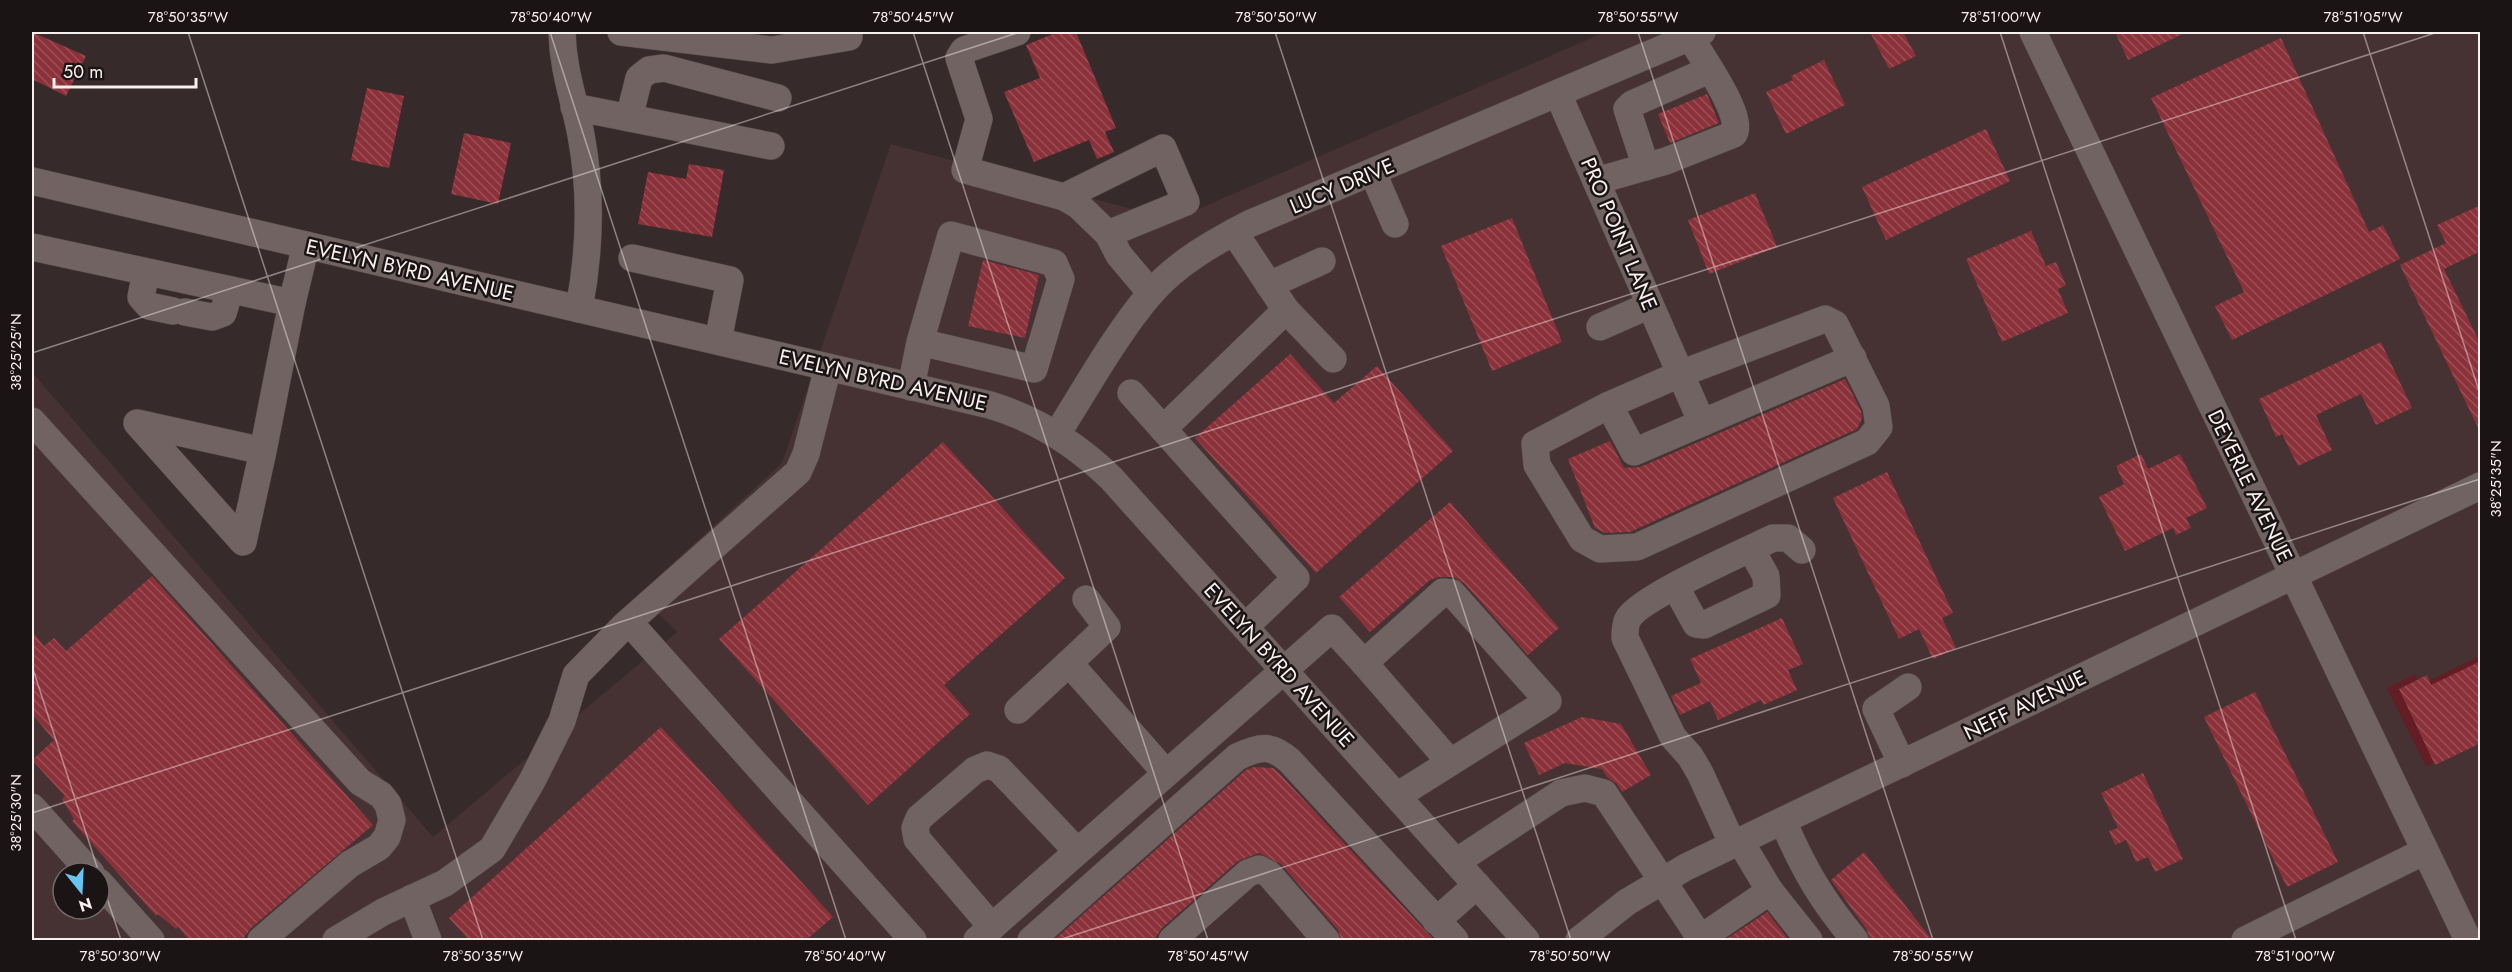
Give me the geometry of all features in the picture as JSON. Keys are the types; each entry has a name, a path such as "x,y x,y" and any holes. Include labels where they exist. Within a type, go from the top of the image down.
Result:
{"street":[{"path":"562,32 566,75 581,136 589,216 587,257 579,309"},
{"path":"621,32 772,50 849,37"},
{"path":"1017,32 964,50 959,58 979,119 965,170 1064,196 1078,205 1108,234 1119,255 1152,293"},
{"name":"DEYERLE AVENUE","path":"2033,32 2468,940"},
{"path":"1596,181 1646,167 1734,134 1737,130 1737,121 1709,70 1696,34"},
{"name":"LUCY DRIVE","path":"1057,434 1115,343 1152,293 1188,260 1234,232 1696,34"},
{"path":"629,118 639,78 649,70 664,68 778,98"},
{"path":"1646,167 1628,109 1632,104 1709,70"},
{"name":"PRO POINT LANE","path":"1558,94 1702,423"},
{"path":"574,107 771,146"},
{"path":"1064,196 1163,148 1186,202 1108,234"},
{"path":"1373,173 1395,224"},
{"name":"EVELYN BYRD AVENUE","path":"32,181 1002,409 1057,434 1083,452 1111,477 1526,940"},
{"path":"1234,232 1287,310 1333,359"},
{"path":"911,387 920,342 951,235 1054,263 1061,279 1034,369 920,342"},
{"path":"263,451 137,423 243,542 263,451 292,303 306,245"},
{"path":"32,247 292,303"},
{"path":"632,258 730,280 718,341"},
{"path":"1269,285 1322,261"},
{"path":"146,272 141,297 149,306 212,317 223,313 230,290"},
{"path":"1600,327 1650,305"},
{"path":"1162,429 1287,310"},
{"path":"1825,319 1836,324 1853,358 1876,406 1879,428 1867,442 1636,547 1600,549 1582,539 1537,465 1535,444 1609,405 1680,374 1825,319"},
{"path":"1609,405 1634,452 1853,358"},
{"path":"336,940 383,912 445,883 492,849 532,781 562,721 576,675 629,622 798,472 806,454 828,367"},
{"path":"1131,393 1296,578 1245,627"},
{"path":"32,421 360,782 381,795 388,804 392,824 383,843 350,864 261,940"},
{"name":"NEFF AVENUE","path":"1579,940 1609,915 1661,881 1736,843 2481,486"},
{"path":"1802,550 1788,538 1773,538 1675,586 1635,611 1627,620 1624,638 1673,737 1690,756 1736,843 1809,940"},
{"path":"1675,586 1696,624 1704,625 1767,595 1766,576 1751,549"},
{"path":"1364,663 1443,592 1452,593 1548,701 1397,796"},
{"path":"1018,710 1107,627 1086,599"},
{"path":"629,622 913,940"},
{"path":"1077,852 999,768 987,765 975,770 919,818 915,828 917,839 985,934 1332,628 1450,762"},
{"path":"1069,663 1166,773"},
{"path":"1902,764 1872,701 1908,687"},
{"path":"1031,940 1237,757 1252,750 1266,748 1279,752 1290,761 1455,940"},
{"path":"1456,862 1561,793 1585,788 1604,793 1700,940 1770,891"},
{"path":"32,807 80,861"},
{"path":"1782,821 1804,870 1819,896 1855,940"},
{"path":"2245,940 2425,851"},
{"path":"1172,940 1248,873 1259,869 1269,874 1326,940"},
{"path":"1436,921 1477,885"},
{"path":"1031,892 1056,919"},
{"path":"111,895 151,940"},
{"path":"412,898 428,940"}],"shaded area":[{"path":"1605,32 2480,32 2480,940 32,940 32,372 433,837 677,632 639,594 782,463 891,144 1173,220"},
{"path":"2480,656 2480,740 2426,766 2387,688 2415,674 2420,685"}],"building":[{"path":"32,32 86,56 66,96 32,79"},
{"path":"1058,32 1076,32 1116,128 1105,132 1114,152 1097,159 1089,140 1034,162 1004,92 1040,78 1026,45"},
{"path":"1870,32 1903,32 1916,56 1889,69"},
{"path":"2115,32 2187,32 2128,60"},
{"path":"2281,38 2369,232 2383,225 2400,259 2232,340 2215,306 2244,292 2151,98"},
{"path":"1824,60 1845,105 1786,134 1766,92 1793,80 1791,76"},
{"path":"367,88 404,96 389,168 351,160"},
{"path":"1707,94 1719,123 1670,143 1658,114"},
{"path":"1986,129 2010,181 1886,240 1862,187"},
{"path":"464,133 511,143 498,204 451,194"},
{"path":"689,164 724,170 712,237 638,224 648,172 686,179"},
{"path":"1755,193 1777,247 1709,274 1688,220"},
{"path":"2481,205 2481,251 2444,269 2481,345 2481,434 2400,265 2446,243 2437,225"},
{"path":"1512,218 1562,342 1492,371 1441,246"},
{"path":"2031,231 2046,266 2056,262 2066,285 2058,289 2068,313 2002,342 1966,259"},
{"path":"983,260 1039,275 1025,338 968,326"},
{"path":"2381,342 2412,408 2376,425 2361,394 2316,415 2332,450 2298,466 2282,434 2276,437 2259,399"},
{"path":"1290,354 1334,403 1377,366 1453,451 1316,573 1195,438"},
{"path":"1845,379 1861,411 1862,419 1857,429 1630,532 1605,533 1595,528 1568,459 1610,441 1624,468 1640,467"},
{"path":"943,442 1065,578 944,685 970,714 868,805 719,639"},
{"path":"2141,454 2148,469 2180,454 2207,508 2186,518 2191,528 2176,535 2173,528 2125,551 2099,497 2124,484 2116,466"},
{"path":"1887,472 1953,613 1942,618 1956,648 1933,659 1919,629 1899,639 1833,498"},
{"path":"1450,502 1559,628 1528,655 1464,583 1454,577 1439,577 1430,580 1370,632 1339,597"},
{"path":"152,576 373,825 251,928 242,940 189,940 178,927 176,929 158,914 156,916 111,865 111,861 107,861 72,821 74,819 62,799 65,796 32,760 54,740 32,714 32,631 44,646 54,638 66,651"},
{"path":"1782,618 1803,664 1788,670 1797,690 1763,705 1761,700 1718,720 1710,701 1680,715 1671,696 1701,683 1690,659"},
{"path":"2481,661 2481,743 2435,765 2399,689 2427,675 2431,685"},
{"path":"2255,692 2338,862 2287,887 2204,717"},
{"path":"1582,717 1621,724 1651,775 1622,792 1602,769 1565,763 1539,775 1524,743"},
{"path":"661,727 833,917 806,940 469,940 449,918"},
{"path":"1254,767 1273,768 1279,773 1434,940 1341,940 1338,930 1281,864 1259,853 1238,861 1162,928 1154,940 1054,940 1246,770"},
{"path":"2143,773 2183,859 2155,872 2148,857 2136,862 2126,840 2115,845 2109,831 2118,828 2101,793"},
{"path":"1864,852 1932,940 1870,940 1867,930 1831,880"},
{"path":"1767,912 1789,940 1725,940"}]}
